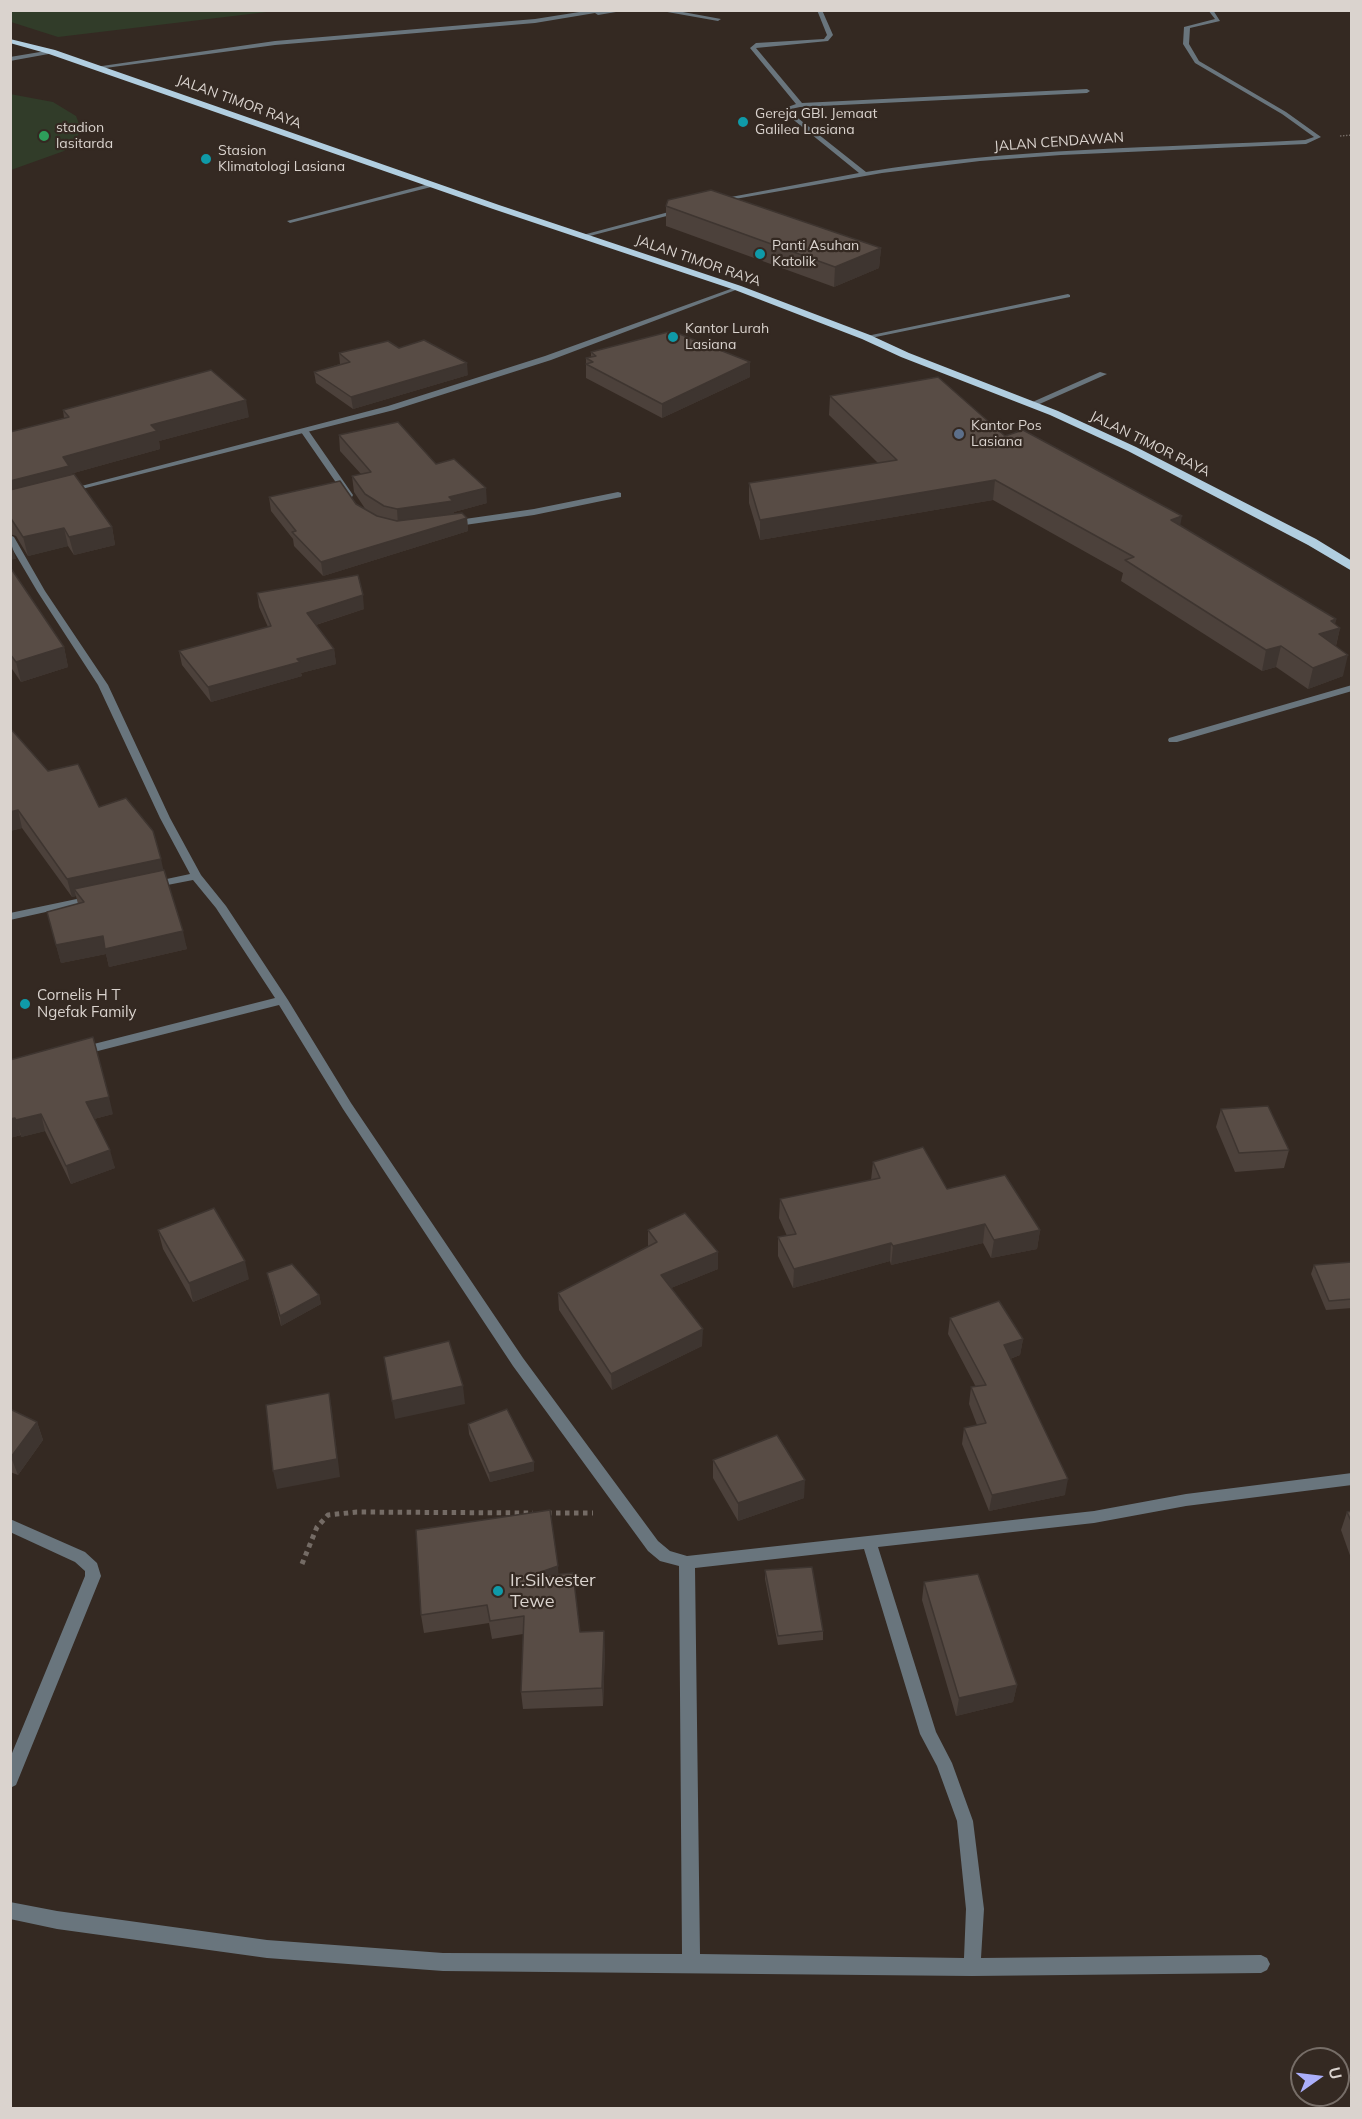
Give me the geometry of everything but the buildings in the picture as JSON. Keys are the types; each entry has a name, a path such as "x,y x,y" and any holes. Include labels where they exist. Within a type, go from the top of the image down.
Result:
{"highway":[{"name":"JALAN TIMOR RAYA","path":"10,41 98,67 433,185 738,288 866,337 905,355 1032,404 1132,449 1236,501 1312,542 1352,567"}],"street":[{"path":"595,13 605,10"},
{"path":"98,67 275,44 535,21 626,10"},
{"path":"658,10 718,19"},
{"path":"800,105 753,48 756,45 771,42 826,40 830,34 819,10"},
{"name":"JALAN CENDAWAN","path":"711,203 864,174 982,159 1082,151 1297,143 1318,137 1284,112 1197,62 1186,44 1187,27 1218,20 1210,10"},
{"path":"10,59 52,52"},
{"path":"864,174 792,116 788,108 800,105 1087,91"},
{"path":"290,221 433,185"},
{"path":"582,236 691,208"},
{"path":"56,494 305,432 391,408 548,358 738,288"},
{"path":"866,337 1068,296"},
{"path":"1032,404 1103,374"},
{"path":"305,432 356,505"},
{"path":"441,525 534,512 618,495"},
{"path":"10,537 41,591 103,685 165,818 196,876 220,906 282,1000 346,1106 518,1362 627,1512 653,1546 665,1556 687,1562 868,1542 1094,1516 1186,1500 1352,1479"},
{"path":"1173,740 1352,688"},
{"path":"142,888 196,876"},
{"path":"10,917 99,897"},
{"path":"66,1054 282,1000"},
{"path":"10,1525 80,1557 92,1568 93,1576 10,1780"},
{"path":"868,1542 928,1734 944,1763 965,1821 975,1909 972,1967"},
{"path":"687,1562 691,1963"},
{"path":"10,1910 57,1920 267,1949 443,1962 972,1967 1261,1964"}],"path":[{"path":"302,1564 317,1527 328,1515 357,1512 627,1512"}],"green space":[{"path":"11,10 275,11 58,37 11,22"},
{"name":"stadion lasitarda","path":"10,94 53,102 76,116 81,129 74,143 64,151 11,170"}],"place":[{"name":"Gereja GBI. Jemaat Galilea Lasiana","path":"743,122"},
{"name":"stadion lasitarda","path":"44,136"},
{"name":"Stasion Klimatologi Lasiana","path":"206,159"},
{"name":"Panti Asuhan Katolik","path":"760,254"},
{"name":"Kantor Lurah Lasiana","path":"673,337"},
{"name":"Kantor Pos Lasiana","path":"959,434"},
{"name":"Cornelis H T Ngefak Family","path":"25,1004"},
{"name":"Ir.Silvester Tewe","path":"498,1591"}]}
